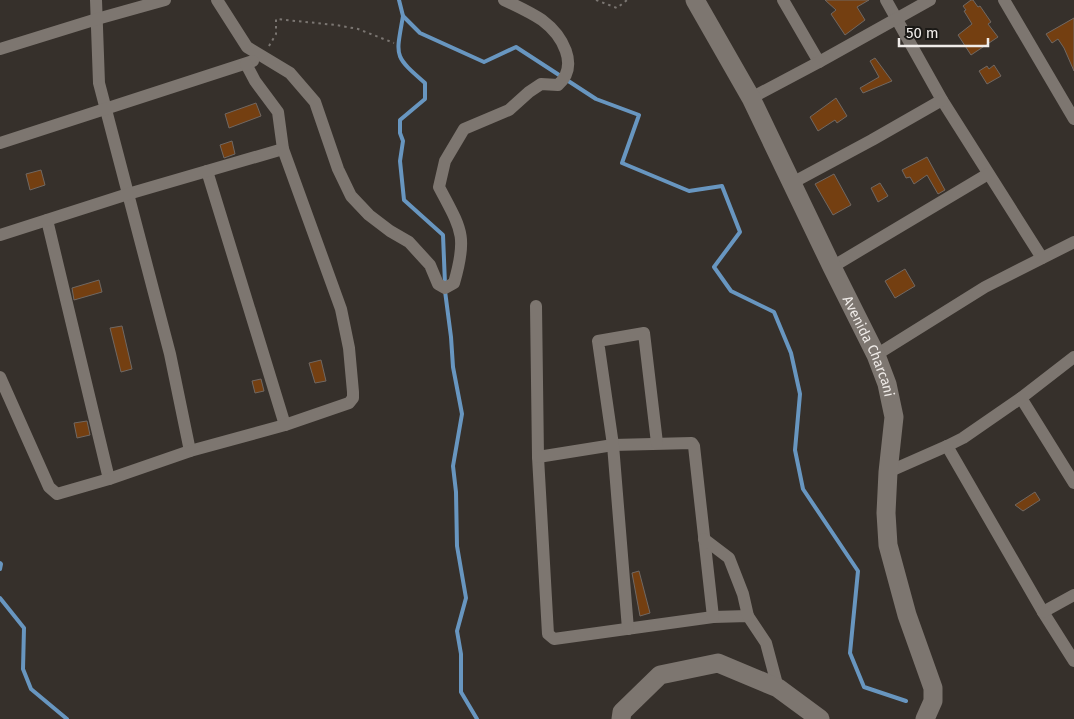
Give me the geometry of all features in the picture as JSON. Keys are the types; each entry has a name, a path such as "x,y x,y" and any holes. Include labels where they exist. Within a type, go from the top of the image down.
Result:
{"main road":[{"name":"Avenida Charcani","path":"695,0 751,98 876,354 887,384 894,417 886,513 888,545 907,615 933,688 933,701 925,719"},
{"path":"621,719 622,712 660,675 718,663 778,688 820,719"}],"street":[{"path":"96,0 99,83 170,354 190,451"},
{"path":"0,49 165,0"},
{"path":"218,0 247,47 290,73 315,102 338,169 351,196 369,215 390,231 409,242 430,265 438,284 445,288 454,283 462,258 462,240 458,220 439,187 445,161 455,142 464,129 509,110 540,84 558,85 565,78 569,67 567,55 559,37 542,21 504,0"},
{"path":"783,0 819,62"},
{"path":"886,0 942,100 1042,258"},
{"path":"751,98 930,0"},
{"path":"1004,0 1070,101 1074,119"},
{"path":"0,143 263,57"},
{"path":"0,377 49,487 58,494 109,479 190,451 285,425 349,403 353,398 349,348 341,309 283,149 278,112 254,81 246,64"},
{"path":"792,183 942,100"},
{"path":"0,235 128,194 283,149"},
{"path":"207,171 285,425"},
{"path":"832,267 988,174"},
{"path":"47,220 109,479"},
{"path":"876,354 986,287 1074,242"},
{"path":"536,306 538,457 548,634 554,639 713,617 748,616"},
{"path":"628,629 613,445 598,341 644,333 657,443"},
{"path":"888,472 963,438 1021,398 1074,357"},
{"path":"1021,398 1074,483"},
{"path":"538,457 613,445 692,443 694,446 713,617"},
{"path":"947,446 1043,612 1074,661"},
{"path":"704,539 729,558 744,594 748,616 766,643 778,688"},
{"path":"1043,612 1074,595"}],"path":[{"path":"596,0 617,8 627,0"},
{"path":"263,57 276,34 276,19 336,25 358,30 394,43"}],"building":[{"path":"825,0 869,0 857,7 865,20 845,35 831,14 836,10"},
{"path":"971,0 978,7 980,6 991,22 988,24 998,37 971,55 958,35 972,24 963,6"},
{"path":"1074,18 1074,71 1058,39 1052,43 1046,34"},
{"path":"875,58 892,81 863,93 860,88 879,77 870,61"},
{"path":"994,65 1001,76 987,84 979,71 987,66 989,69"},
{"path":"836,98 847,116 837,123 835,120 818,131 810,117"},
{"path":"256,103 261,116 229,128 225,114"},
{"path":"232,141 235,154 224,158 220,145"},
{"path":"927,157 945,190 938,194 927,175 914,184 910,177 906,178 902,170"},
{"path":"41,170 45,185 30,190 26,174"},
{"path":"834,174 851,205 833,215 815,184"},
{"path":"880,183 888,196 878,202 871,188"},
{"path":"905,269 915,286 895,298 885,281"},
{"path":"99,280 102,292 74,300 72,288"},
{"path":"122,326 132,369 121,372 110,328"},
{"path":"321,360 326,381 315,383 309,363"},
{"path":"261,379 264,391 255,393 252,381"},
{"path":"87,421 90,435 77,438 74,423"},
{"path":"1035,492 1040,500 1023,511 1015,505"},
{"path":"639,571 650,613 640,616 632,573"}],"waterway":[{"path":"399,0 403,16 420,33 484,62 516,47 596,99 639,115 622,163 689,191 722,186 740,232 714,267 731,291 774,312 791,353 800,394 795,450 803,489 858,571 850,653 864,687 906,701"},
{"path":"403,16 398,48 399,54 407,66 425,83 425,99 400,120 400,133 403,141 400,161 404,200 443,235 445,284"},
{"path":"445,291 453,367 462,414 453,466 456,492 457,546 466,598 457,631 461,654 461,692 477,719"},
{"path":"0,563 0,569"},
{"path":"0,598 24,628 23,669 31,689 67,719"}]}
